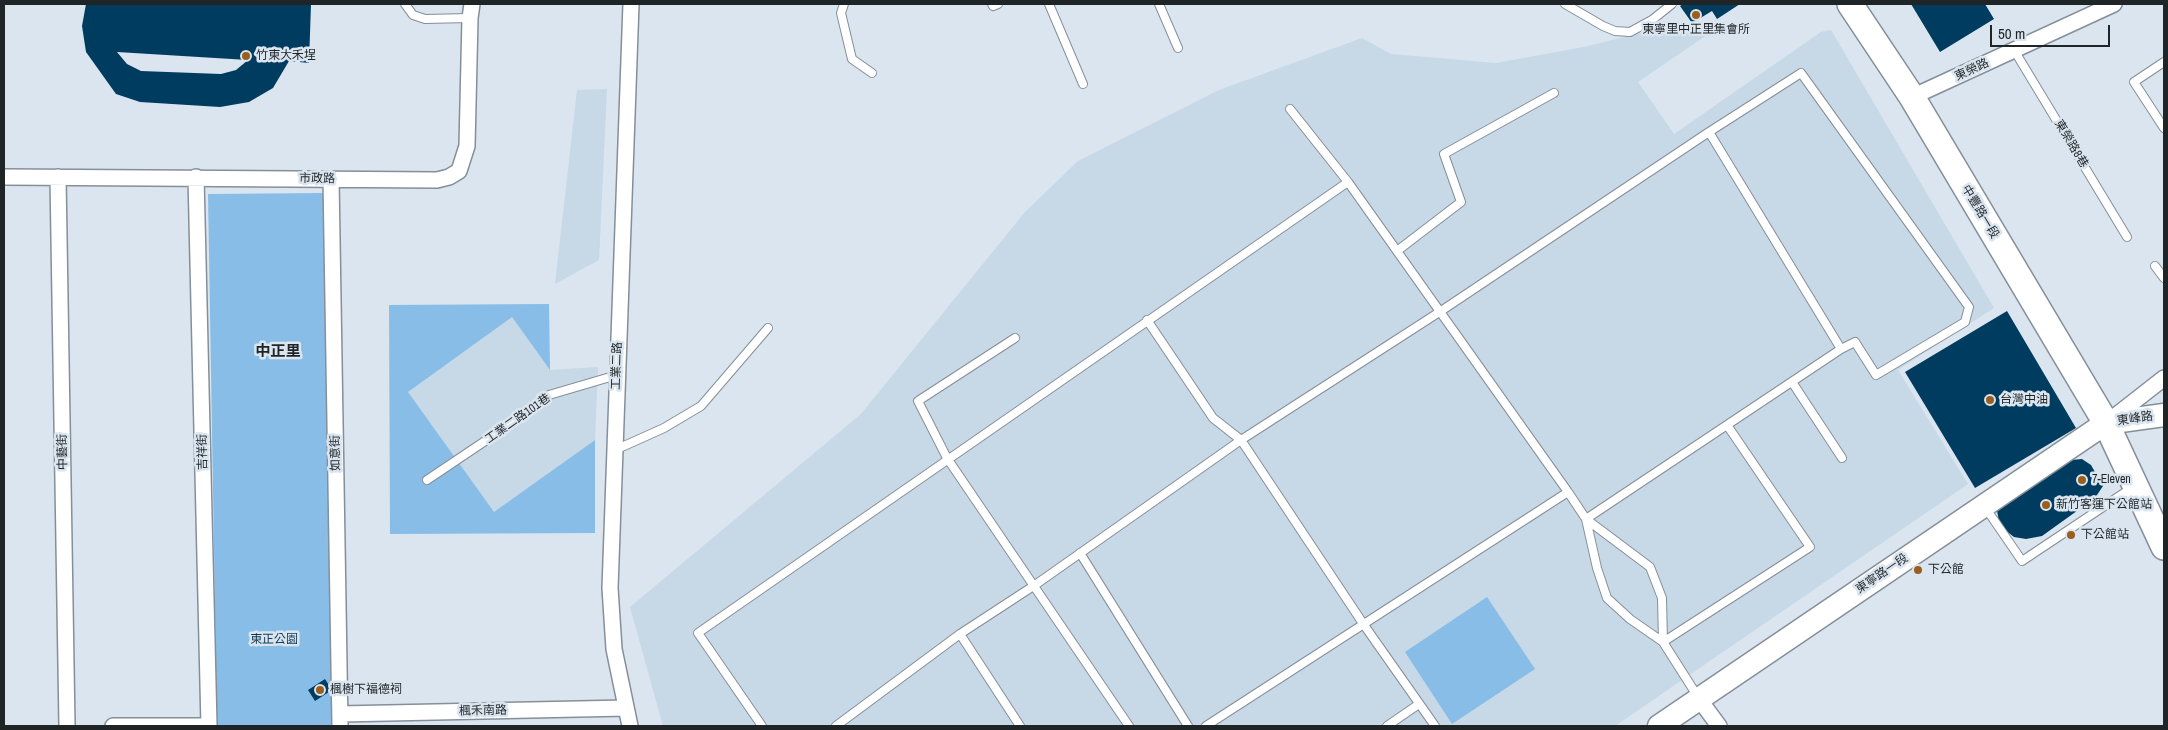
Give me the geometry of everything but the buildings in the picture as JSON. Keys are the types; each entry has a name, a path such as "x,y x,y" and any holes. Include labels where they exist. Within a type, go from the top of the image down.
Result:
{"main road":[{"name":"中豐路一段","path":"1850,4 1912,97 2106,423 2164,547"},
{"name":"東峰路","path":"2106,423 2164,415"},
{"name":"東寧路一段","path":"1659,726 2106,423"}],"street":[{"name":"工業二路","path":"630,726 614,649 610,588 631,4"},
{"name":"東榮路","path":"1912,97 2107,5"},
{"name":"市政路","path":"4,177 437,180 449,177 459,171 467,146 471,11"},
{"name":"中藝街","path":"58,177 67,726"},
{"name":"吉祥街","path":"196,177 209,726"},
{"name":"如意街","path":"331,179 340,720"},
{"path":"2106,423 2164,378"},
{"path":"1699,699 1719,726"},
{"name":"楓禾南路","path":"340,720 626,708"},
{"path":"113,726 209,726"}],"lane":[{"path":"404,4 413,15 425,19 471,11"},
{"path":"844,4 841,12 852,59 872,73"},
{"path":"992,4 993,6 998,4"},
{"path":"1049,4 1082,84"},
{"path":"1159,4 1178,48"},
{"path":"1565,4 1603,26 1615,31 1630,32 1652,20 1672,4"},
{"name":"東榮路8巷","path":"2014,50 2127,237"},
{"path":"2164,62 2134,82 2164,128"},
{"path":"836,726 960,634 1035,586 1241,440 1441,311 1709,132 1801,73 1969,307 1965,322 1876,376 1855,342 1841,349 1586,519"},
{"path":"1397,251 1461,202 1444,154 1554,92"},
{"path":"1290,109 1348,182 1441,311 1586,519 1650,567 1662,598 1663,642"},
{"path":"1709,132 1841,349"},
{"path":"762,726 698,632 1348,182"},
{"path":"2155,266 2164,278"},
{"path":"1147,320 1213,418 1241,440 1364,625 1435,726"},
{"path":"615,450 664,428 700,406 768,328"},
{"path":"1015,338 918,401 947,458 1129,726"},
{"name":"工業二路101巷","path":"427,480 498,433 549,394 617,375"},
{"path":"1792,382 1842,458"},
{"path":"1663,642 1810,547 1727,425"},
{"path":"1984,506 2022,561 2136,486"},
{"path":"1206,726 1568,492"},
{"path":"1586,519 1597,568 1607,598 1630,619 1663,642 1699,699"},
{"path":"1080,553 1188,726"},
{"path":"960,634 1020,726"},
{"path":"1387,726 1419,704"}],"shaded area":[{"path":"1720,26 1638,82 1674,134 1821,32 1831,30 1994,308 1898,370 1968,484 1615,726 663,726 630,607 861,414 1025,212 1078,161 1219,90 1362,38 1391,54 1496,63 1584,47 1644,32"},
{"path":"607,89 599,260 555,284 577,90"},
{"path":"512,316 550,370 598,367 595,440 494,513 407,392"}],"green space":[{"name":"東正公園","path":"323,193 335,726 217,726 208,194"},
{"path":"549,304 550,370 512,317 408,392 494,512 595,440 595,533 390,534 389,305"},
{"path":"1487,597 1535,669 1452,724 1405,652"}],"place":[{"name":"東寧里中正里集會所","path":"1696,15"},
{"name":"竹東大禾埕","path":"246,56"},
{"name":"台灣中油","path":"1990,400"},
{"name":"7-Eleven","path":"2082,480"},
{"name":"新竹客運下公館站","path":"2046,505"},
{"name":"下公館站","path":"2071,535"},
{"name":"下公館","path":"1918,570"},
{"name":"楓樹下福德祠","path":"320,690"}],"district":[{"name":"中正里","path":"278,352"}]}
